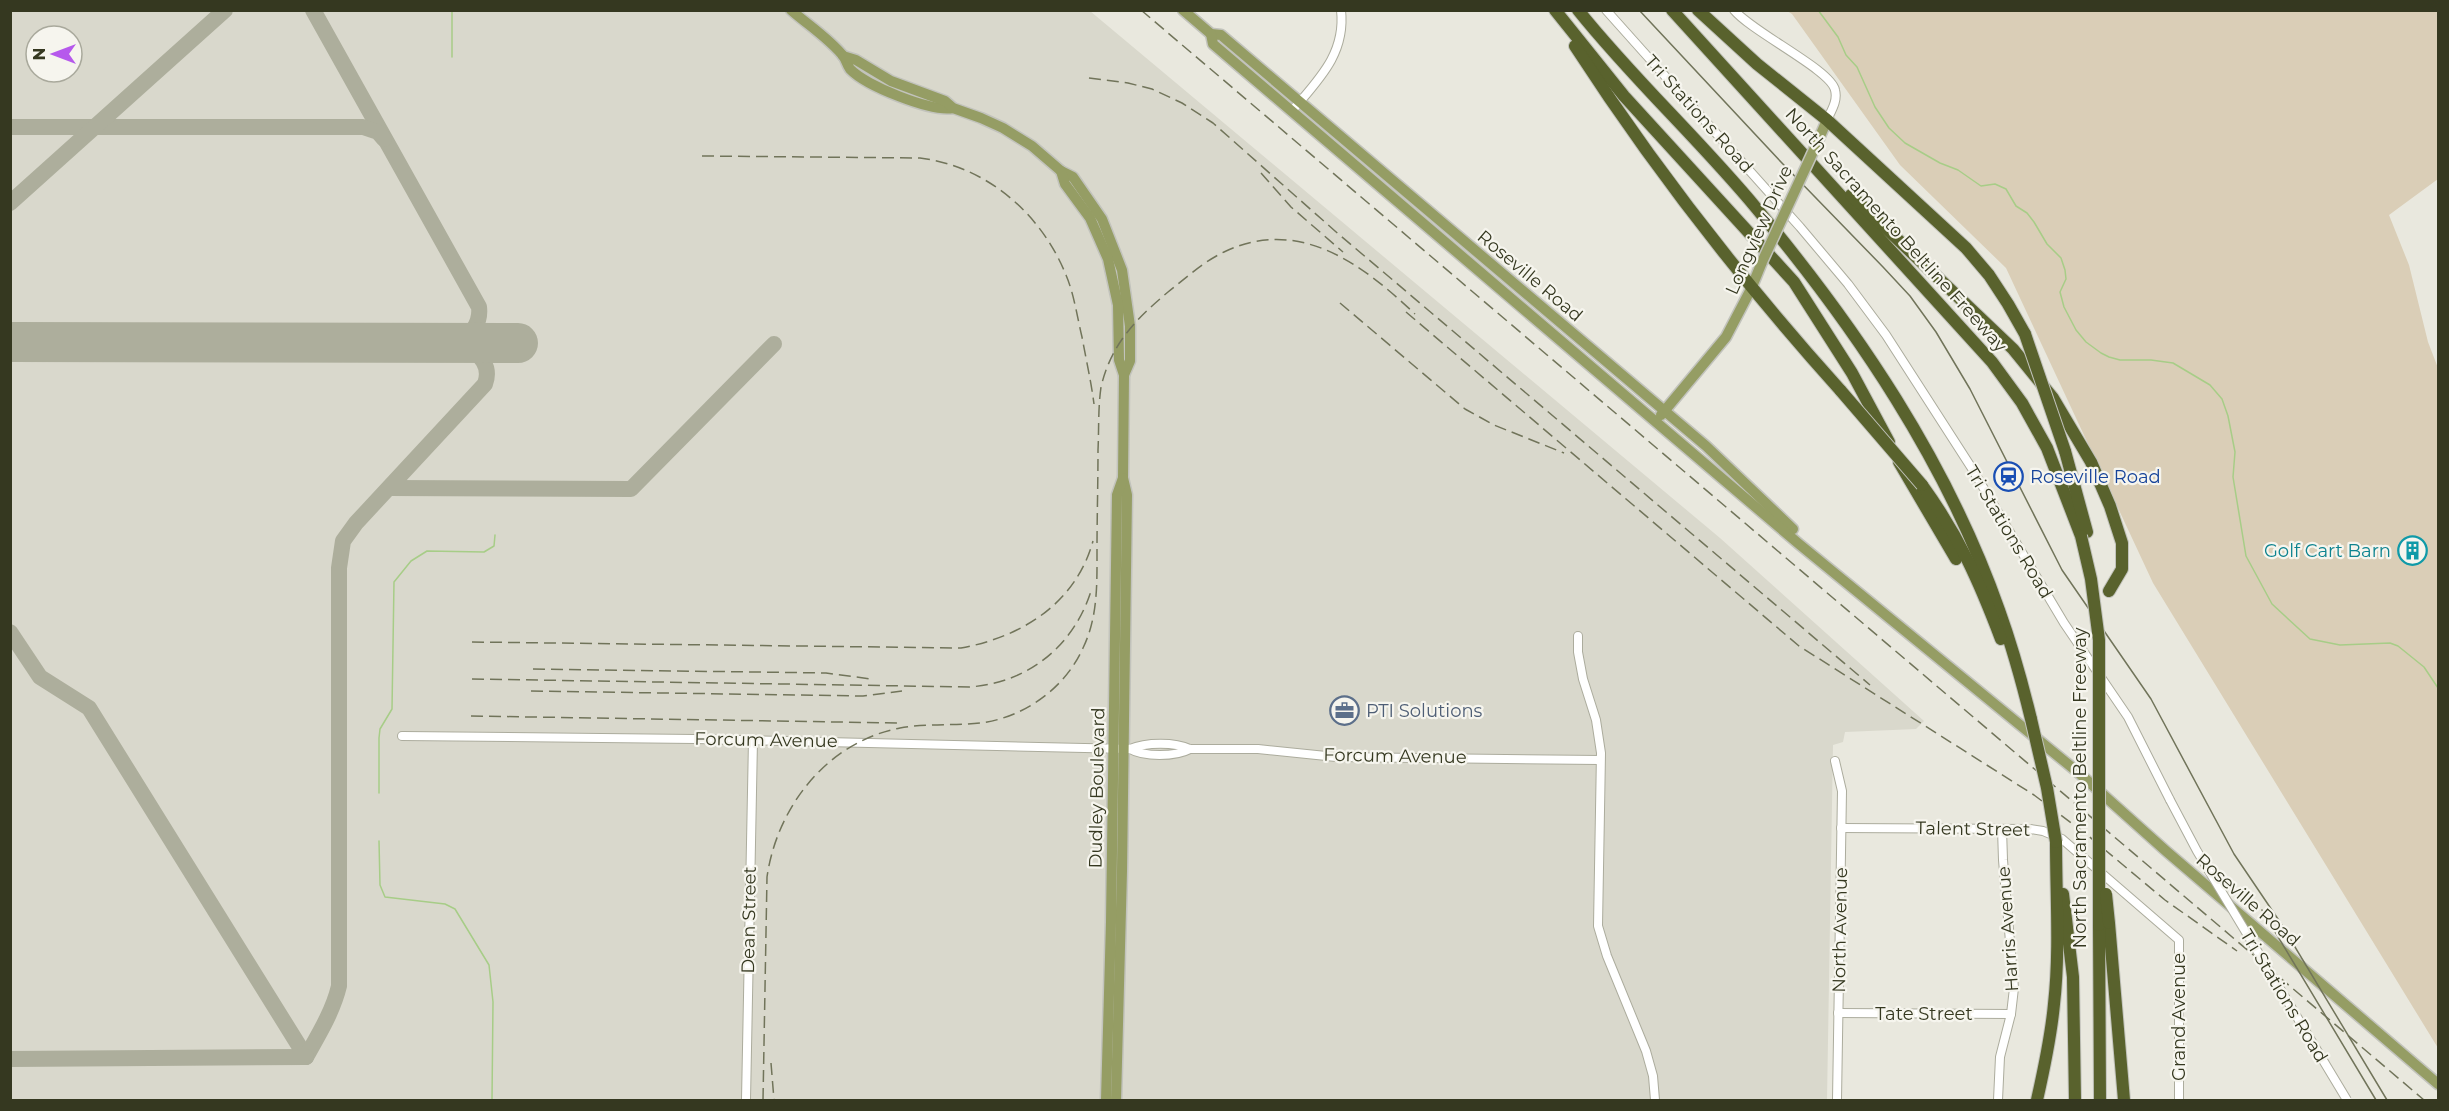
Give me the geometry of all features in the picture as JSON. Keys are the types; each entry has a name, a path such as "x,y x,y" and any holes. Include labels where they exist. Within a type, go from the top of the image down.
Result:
{"highway":[{"path":"1554,10 1640,144 1751,289 1919,480 1942,513 1963,548 1981,587 2031,719"},
{"path":"1554,10 1624,96 1794,282 1852,373 1911,484 1956,559"},
{"name":"North Sacramento Beltline Freeway","path":"1578,10 1614,54 1756,207 1825,292 1872,360 1916,431 1978,556 2017,663 2047,789 2056,842 2061,919 2073,977 2075,1101"},
{"name":"North Sacramento Beltline Freeway","path":"1672,10 1973,338 2016,395 2047,448 2084,534 2096,573 2099,640 2100,854 2104,924 2100,1101"},
{"path":"1698,10 1757,64 1827,120 1966,248 2002,294 2025,334 2065,451 2084,534"},
{"path":"1833,187 1851,195 1977,313 2013,349 2053,398 2091,462 2110,506 2122,543 2122,569 2109,591"},
{"path":"2037,1101 2049,1048 2061,919"},
{"path":"2104,924 2124,1101"}],"main road":[{"name":"Dudley Boulevard","path":"791,10 843,56 856,60 891,81 945,101 953,108 981,117 1018,137 1061,171 1073,177 1094,204 1110,234 1122,270 1130,327 1130,361 1124,375 1123,478 1117,495 1122,749 1116,1101"},
{"name":"Roseville Road","path":"1183,10 1211,34 1221,35 1300,102 1660,416 1799,544 1817,556 2080,774 2166,851 2439,1084"},
{"name":"Roseville Road","path":"1211,34 1213,44 1660,416"},
{"name":"Longview Drive","path":"1660,416 1726,337 1751,289 1827,120"},
{"name":"Dudley Boulevard","path":"1106,1101 1122,749"}],"street":[{"path":"1292,111 1327,69 1334,56 1342,29 1341,10"},
{"name":"Tri Stations Road","path":"1606,10 1800,227 1848,284 1886,335 1971,467 2064,623 2128,717 2197,851 2346,1101"},
{"name":"Longview Drive","path":"1734,10 1750,26 1831,80 1836,96 1827,120"},
{"path":"1578,636 1578,652 1583,679 1596,720 1600,760 1598,926 1606,956 1646,1051 1653,1076 1655,1101"},
{"name":"Forcum Avenue","path":"402,736 753,740 1122,749 1138,753 1182,753 1190,749 1258,749 1336,757 1600,760"},
{"name":"Dean Street","path":"746,1101 753,740"},
{"name":"North Avenue","path":"1835,761 1842,791 1837,1101"},
{"name":"Talent Street","path":"1842,828 2037,830 2062,839 2092,866"},
{"name":"Harris Avenue","path":"1998,1101 2000,1057 2011,1014 2013,977 2002,829"},
{"name":"Grand Avenue","path":"2092,866 2179,940 2179,1101"},
{"name":"Tate Street","path":"1838,1013 2011,1014"}],"shaded area":[{"path":"10,11 1090,11 1720,538 1924,721 1916,729 1845,732 1843,742 1833,745 1827,1100 11,1100"},
{"path":"1787,11 2438,11 2438,179 2389,215 2409,265 2428,342 2438,368 2438,1048 2153,583 2006,268 1900,165 1792,14"}],"waterway":[{"path":"452,10 452,57"},
{"path":"1818,10 1838,37 1846,55 1857,67 1875,107 1889,128 1905,143 1940,163 1958,170 1981,186 1995,184 2006,189 2016,206 2027,213 2047,244 2061,258 2066,279 2060,292 2064,307 2076,330 2086,342 2101,353 2120,360 2173,363 2210,385 2222,399 2235,452 2233,477 2246,556 2272,604 2310,639 2340,645 2390,643 2398,646 2424,667 2438,688"},
{"path":"379,793 380,729 392,709 394,582 411,561 427,551 484,552 494,546 495,535"},
{"path":"379,841 380,885 385,897 445,904 455,909 489,965 493,1002 492,1100"}],"taxiway":[{"path":"10,203 225,10"},
{"path":"313,10 479,307 474,328 459,343"},
{"path":"10,127 363,127 378,132 384,139"},
{"path":"306,1057 321,1031 339,986 339,568 343,541 356,523 485,384 487,371 483,361 465,343"},
{"path":"389,488 631,489 774,344"},
{"path":"10,632 40,677 89,708 306,1057"},
{"path":"10,1059 306,1057"}],"runway":[{"path":"10,342 518,343"}],"tram line":[{"path":"1639,10 1910,296 1936,332 1970,389 2062,570 2151,699 2234,854 2280,922 2387,1100"},
{"path":"2262,910 2376,1100"}],"railway":[{"path":"1141,10 2424,1100"},
{"path":"1427,10 1436,11"},
{"path":"1089,78 1152,89 1182,103 1213,123 1335,231 1870,685"},
{"path":"702,156 920,158 944,163 989,182 1008,196 1042,232 1066,275 1077,313 1094,404"},
{"path":"1261,173 1291,207 1343,252"},
{"path":"763,1100 767,877 782,826 794,803 810,782 828,763 850,747 900,728 997,720 1028,707 1042,698 1066,676 1088,636 1096,600 1101,387 1111,358 1135,323 1156,302 1209,260 1252,242 1278,239 1303,243 1328,251 1351,263 1373,278 1415,314"},
{"path":"1340,303 1465,409 1494,425 1564,453"},
{"path":"1406,312 1799,646 2034,795 2086,834 2165,900 2237,951"},
{"path":"472,642 961,648 1005,635 1044,614 1074,582 1085,563 1093,541"},
{"path":"472,679 969,687 991,684 1030,669 1047,657 1074,627 1092,588"},
{"path":"533,669 826,673 871,679"},
{"path":"531,691 863,696 902,691"},
{"path":"471,716 899,723"},
{"path":"771,1063 774,1100"}],"place":[{"name":"Roseville Road","path":"2009,477"},
{"name":"Golf Cart Barn","path":"2412,551"},
{"name":"PTI Solutions","path":"1345,711"}]}
